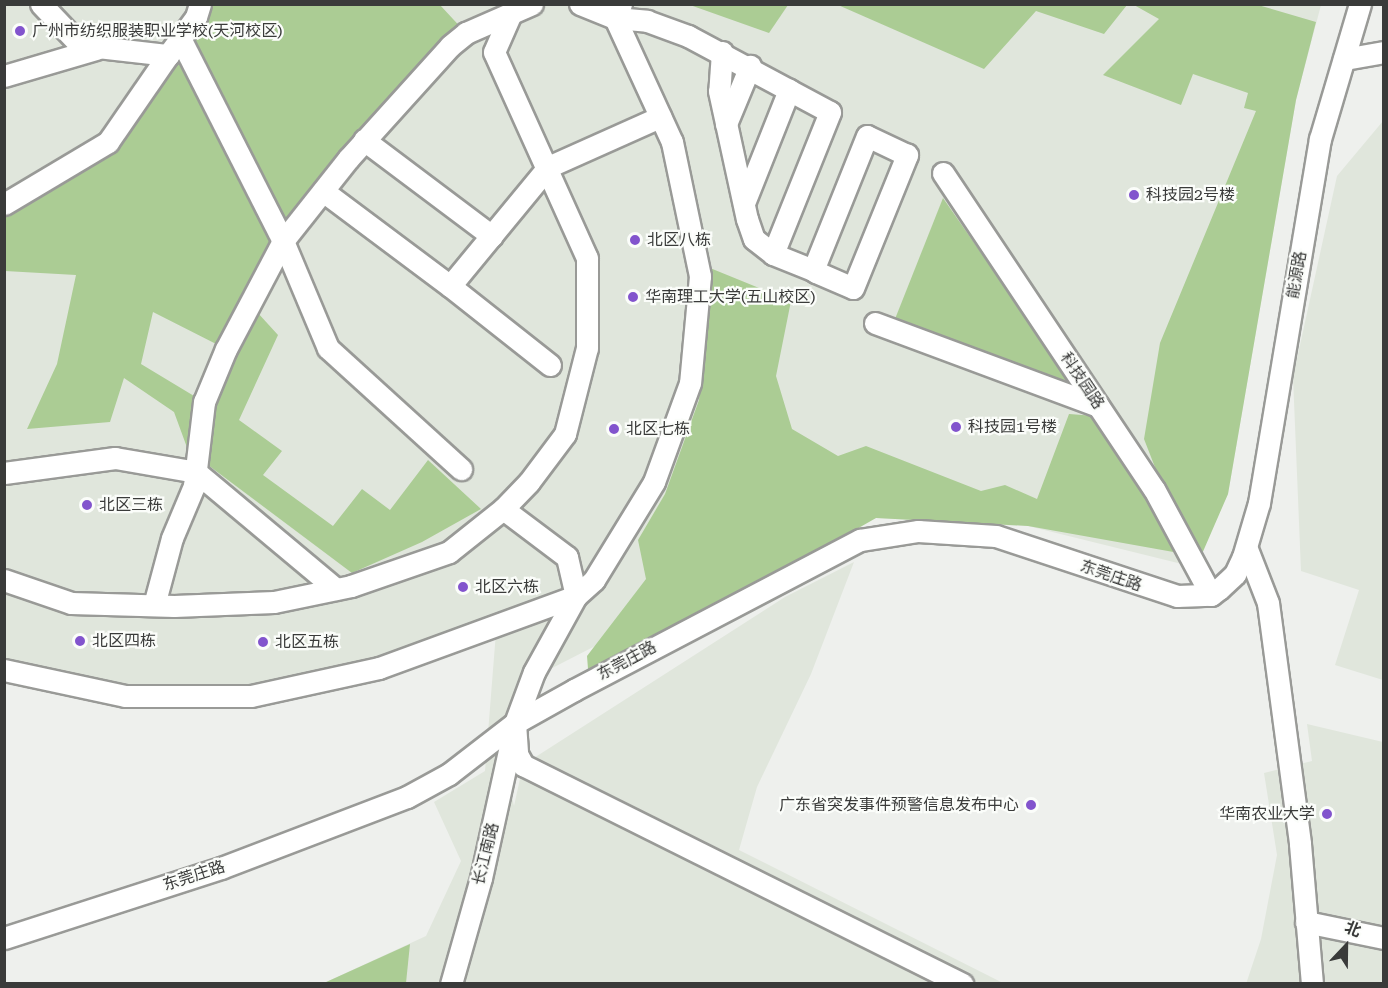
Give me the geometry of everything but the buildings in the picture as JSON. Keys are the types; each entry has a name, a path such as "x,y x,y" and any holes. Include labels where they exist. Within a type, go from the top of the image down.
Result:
{"street":[{"path":"40,4 80,45 168,55"},
{"path":"4,204 108,142 180,38 200,4"},
{"path":"154,605 172,538 196,472 204,402 226,349 283,241 364,140 450,46 466,33 532,4"},
{"path":"580,4 618,11 722,52 830,112 773,254"},
{"name":"能源路","path":"1247,549 1259,503 1320,139 1360,4"},
{"path":"4,580 71,603 154,605 274,602 336,589 448,552 503,509 529,482 565,434 587,348 587,258 548,167 494,52 512,11"},
{"path":"4,670 125,696 251,696 379,668 576,596 594,580 654,483 690,383 700,276 672,142 618,11"},
{"path":"180,38 283,241 328,348 461,469"},
{"path":"4,76 100,48"},
{"path":"722,52 719,91 744,204 754,238 773,254 854,288 907,155 867,136 813,270"},
{"path":"1344,59 1383,52"},
{"path":"726,124 750,66"},
{"path":"744,204 789,90"},
{"path":"450,286 548,167 660,117"},
{"path":"364,140 492,236"},
{"name":"科技园路","path":"944,173 1154,489 1211,595"},
{"path":"323,191 450,286 550,365"},
{"path":"875,323 1098,406"},
{"path":"4,473 115,458 196,472 336,589"},
{"path":"503,509 567,557 576,596"},
{"name":"东莞庄路","path":"4,938 221,868 388,806 449,774 515,723 836,550 889,532 958,531 996,536 1150,589 1177,596 1211,595"},
{"path":"1211,595 1235,574 1247,549"},
{"path":"1247,549 1268,603 1300,844 1312,984"},
{"name":"长江南路","path":"451,984 481,878 515,723 534,672 576,596"},
{"path":"515,723 517,754 523,765 963,984"},
{"path":"1306,922 1383,938"}],"shaded area":[{"name":"华南理工大学(五山校区)","path":"4,5 1321,5 1296,100 1228,494 1194,567 1028,526 876,518 683,601 521,684 499,736 514,806 523,765 785,597 854,562 811,674 757,787 739,850 1003,983 324,983 426,936 461,861 434,802 485,771 496,632 247,704 5,679"},
{"path":"1383,121 1383,680 1335,665 1359,590 1301,571 1293,377 1337,176"},
{"name":"华南农业大学","path":"1307,724 1383,742 1383,983 1246,984 1261,939 1277,855 1264,773 1312,761"}],"green space":[{"path":"210,5 440,5 466,33 283,241 226,349 153,312 141,364 204,402 196,472 174,412 124,378 110,422 27,429 57,364 76,275 5,271 4,204 108,142 180,38 275,225 194,40"},
{"path":"690,5 788,5 769,33"},
{"path":"838,5 1127,5 1104,34 1036,11 984,69"},
{"path":"1134,5 1258,5 1316,22 1296,100 1228,494 1195,570 1144,439 1160,343 1256,111 1244,108 1248,93 1193,74 1181,105 1103,75 1159,19"},
{"path":"943,198 1075,388 895,319"},
{"path":"710,268 791,301 776,376 792,429 838,456 866,446 981,491 1005,485 1037,499 1069,414 1095,416 1179,553 1028,526 876,518 589,682 587,656 646,579 638,540 665,494 699,400"},
{"path":"257,312 278,335 239,420 282,451 263,475 333,526 362,489 390,510 428,460 481,509 422,542 352,573 208,465 214,401"},
{"path":"410,944 406,983 324,983"}],"place":[{"name":"广州市纺织服装职业学校(天河校区)","path":"20,31"},
{"name":"科技园2号楼","path":"1134,195"},
{"name":"北区八栋","path":"635,240"},
{"name":"华南理工大学(五山校区)","path":"633,297"},
{"name":"科技园1号楼","path":"956,427"},
{"name":"北区七栋","path":"614,429"},
{"name":"北区三栋","path":"87,505"},
{"name":"北区六栋","path":"463,587"},
{"name":"北区四栋","path":"80,641"},
{"name":"北区五栋","path":"263,642"},
{"name":"广东省突发事件预警信息发布中心","path":"1031,805"},
{"name":"华南农业大学","path":"1327,814"}]}
